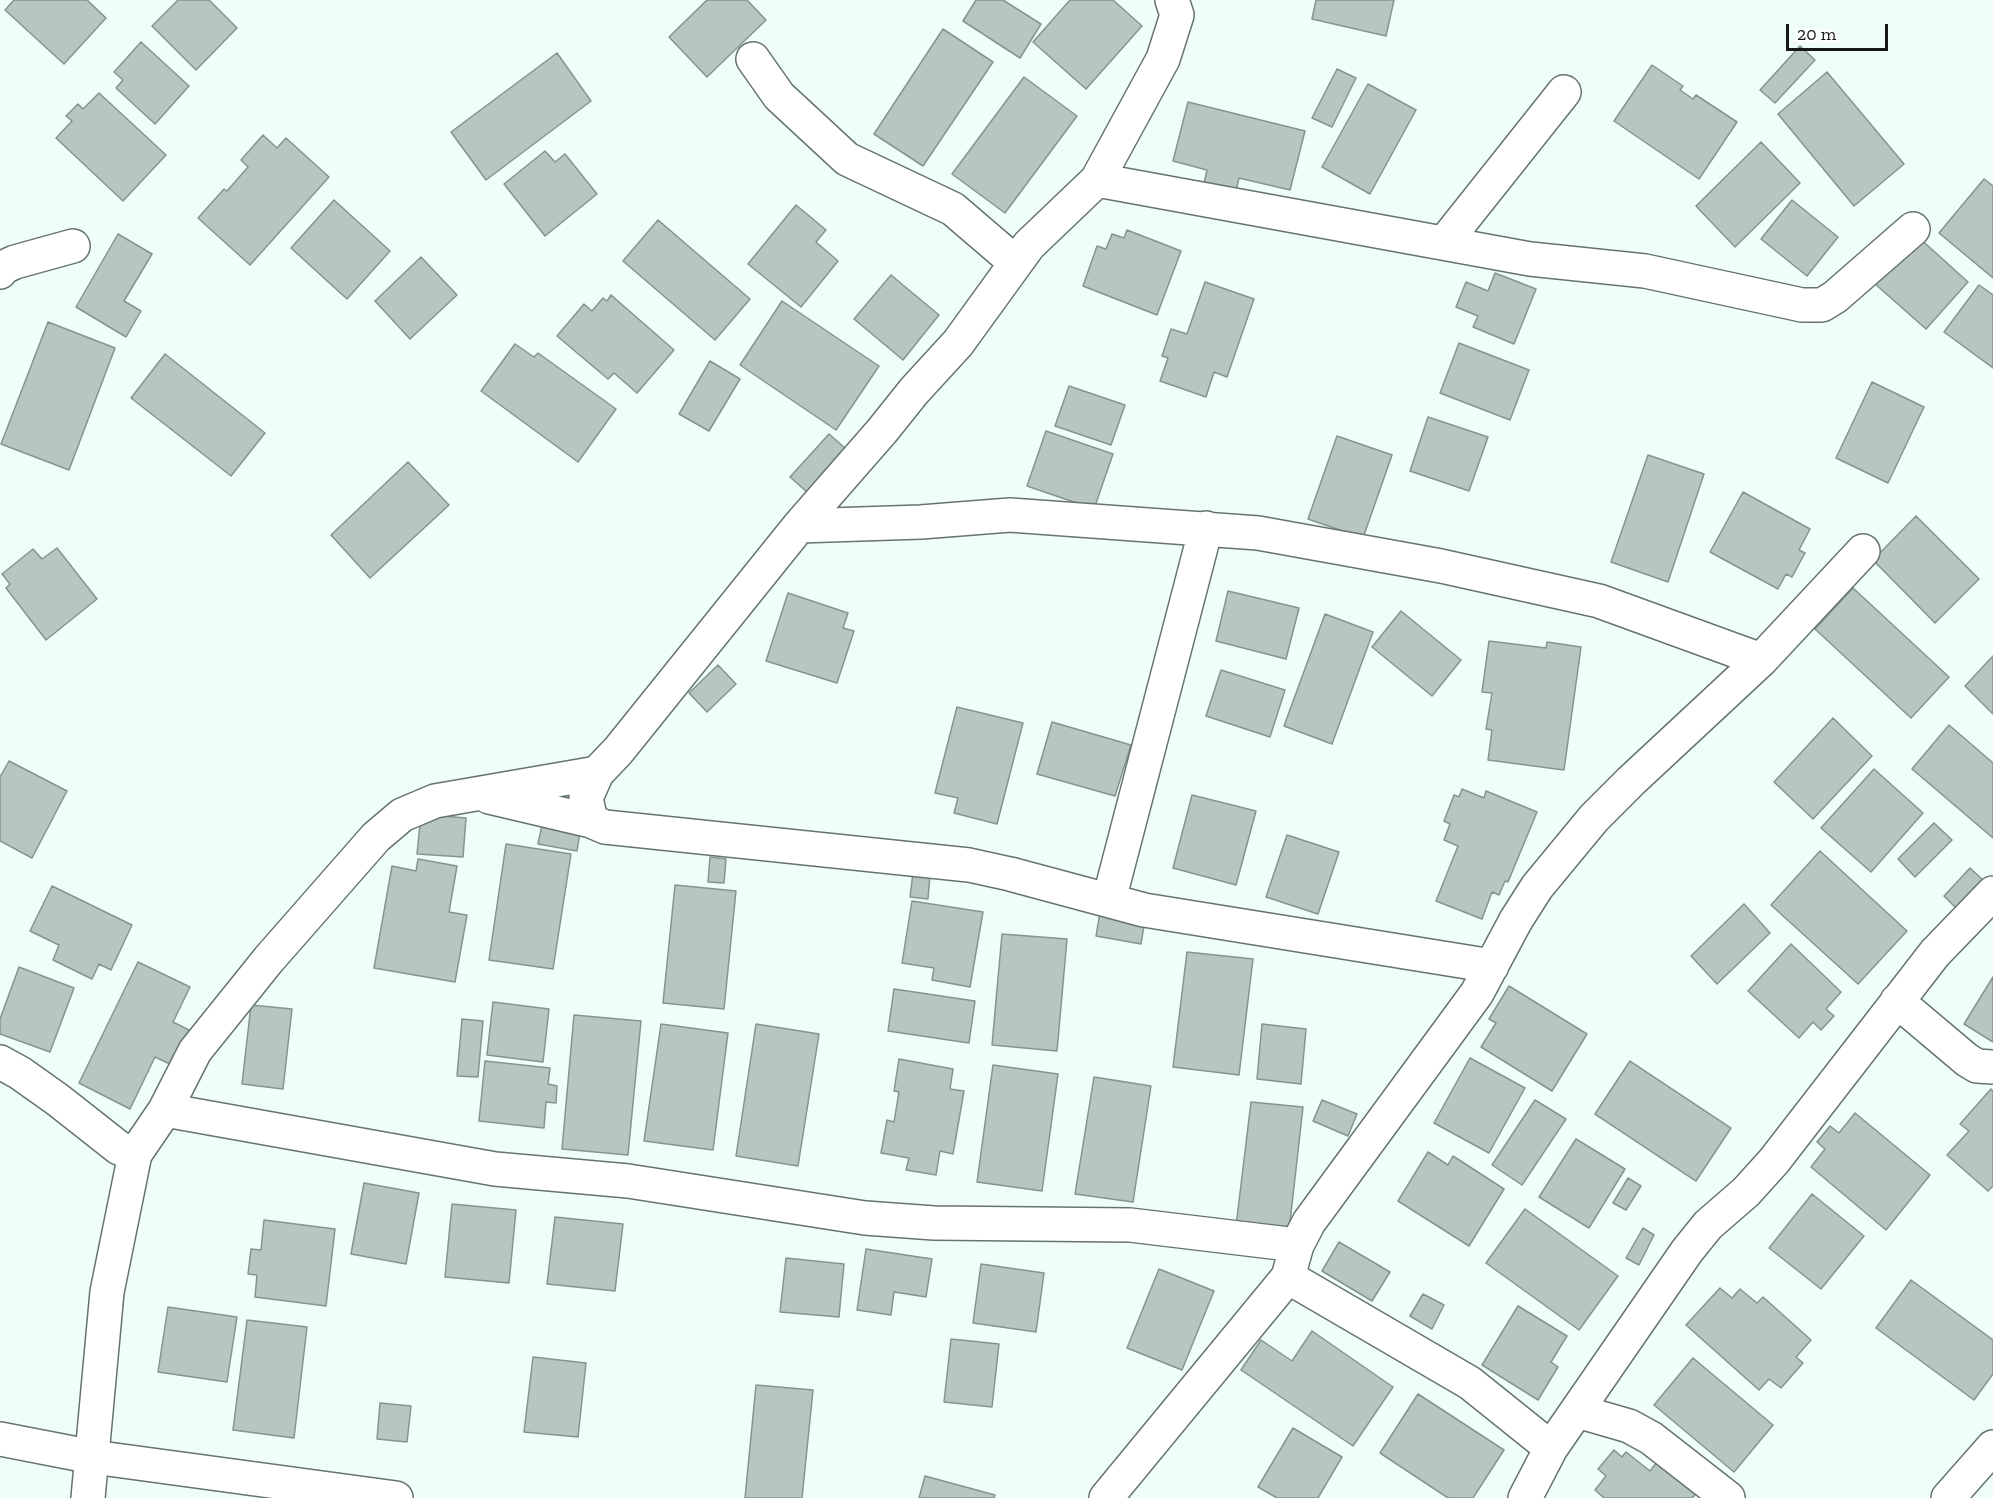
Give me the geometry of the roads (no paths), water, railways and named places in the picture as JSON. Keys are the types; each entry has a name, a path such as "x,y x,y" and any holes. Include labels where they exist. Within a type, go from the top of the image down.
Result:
{"street":[{"path":"591,821 586,798 597,773 618,751 799,526 958,343 1029,245 1097,180 1163,59 1178,15 1172,0"},
{"path":"753,59 778,96 847,159 953,209 1016,263"},
{"path":"1444,243 1564,92"},
{"path":"1097,180 1530,259 1645,271 1802,305 1822,305 1835,297 1913,229"},
{"path":"0,272 4,267 15,262 73,246"},
{"path":"799,526 921,522 1010,515 1258,532 1441,566 1599,601 1761,660"},
{"path":"1109,900 1206,528"},
{"path":"1106,1498 1288,1277 1297,1245 1309,1222 1477,993 1516,920 1537,888 1594,818 1761,660 1863,551"},
{"path":"87,1498 93,1457 107,1292 135,1154 165,1110 195,1051 269,959 376,837 402,815 435,801 597,773"},
{"path":"476,794 606,826 969,865 1144,910 1492,966"},
{"path":"1525,1498 1551,1448 1687,1251 1708,1225 1746,1192 1774,1161 1935,953 1993,893"},
{"path":"1897,1001 1967,1060 1977,1066 1993,1067"},
{"path":"0,1062 58,1100 119,1148 135,1154"},
{"path":"165,1110 495,1169 628,1181 865,1218 934,1223 1130,1226 1297,1245"},
{"path":"1288,1277 1470,1383 1551,1448"},
{"path":"1576,1411 1629,1426 1651,1437 1728,1498"},
{"path":"0,1439 93,1457 396,1498"},
{"path":"1948,1498 1993,1447"}]}
